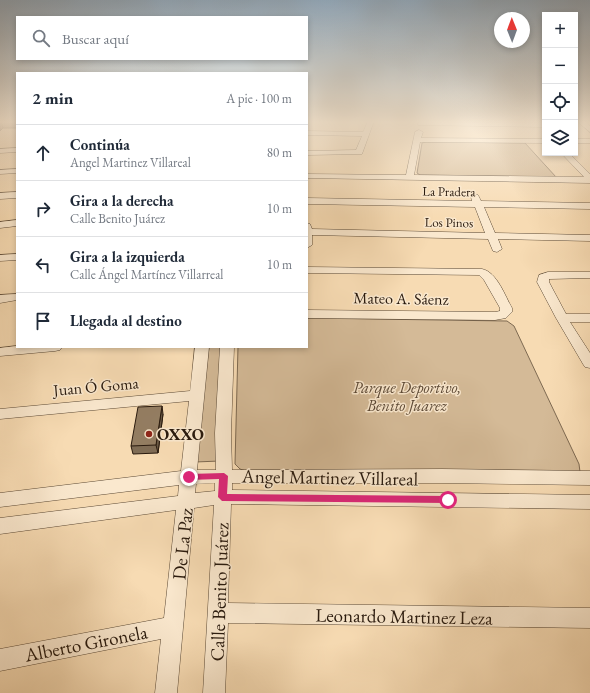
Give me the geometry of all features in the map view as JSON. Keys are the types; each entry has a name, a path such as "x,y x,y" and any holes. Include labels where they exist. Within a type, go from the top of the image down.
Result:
{"street":[{"path":"410,178 415,153"},
{"path":"568,156 590,180"},
{"path":"0,172 16,171"},
{"path":"308,176 590,180"},
{"path":"467,179 497,249"},
{"path":"0,196 16,195"},
{"name":"La Pradera","path":"308,201 475,196 590,206"},
{"path":"0,225 16,223"},
{"name":"Los Pinos","path":"308,229 590,238"},
{"path":"0,258 16,257"},
{"name":"Mateo A. Sáenz","path":"308,270 476,272 486,274 506,308 506,312 502,315 495,316 308,314"},
{"path":"589,362 562,318 543,282 543,277 556,274 590,275"},
{"path":"0,298 16,297"},
{"path":"562,318 590,318"},
{"path":"0,352 44,348"},
{"name":"De La Paz","path":"166,693 202,348"},
{"name":"Calle Benito Juárez","path":"214,693 224,476 223,433 227,348"},
{"name":"Juan Ó Goma","path":"0,414 196,395"},
{"path":"0,500 189,477 590,478"},
{"name":"Angel Martinez Villareal","path":"0,526 222,497 590,502"},
{"name":"Leonardo Martinez Leza","path":"218,613 590,618"},
{"name":"Alberto Gironela","path":"0,660 173,626"}],"green space":[{"path":"420,153 534,153 556,177 420,175 417,173"},
{"name":"Parque Deportivo, Benito Juarez","path":"308,318 507,321 514,326 579,464 580,472 249,472 240,469 235,464 238,348 308,348"},
{"path":"209,348 224,348 220,461 195,462"}],"building":[{"name":"OXXO","path":"162,406 156,445 131,446 138,407"}],"place":[{"name":"OXXO","path":"149,434"}],"route":[{"path":"189,477 224,476 222,497 448,500"}]}
